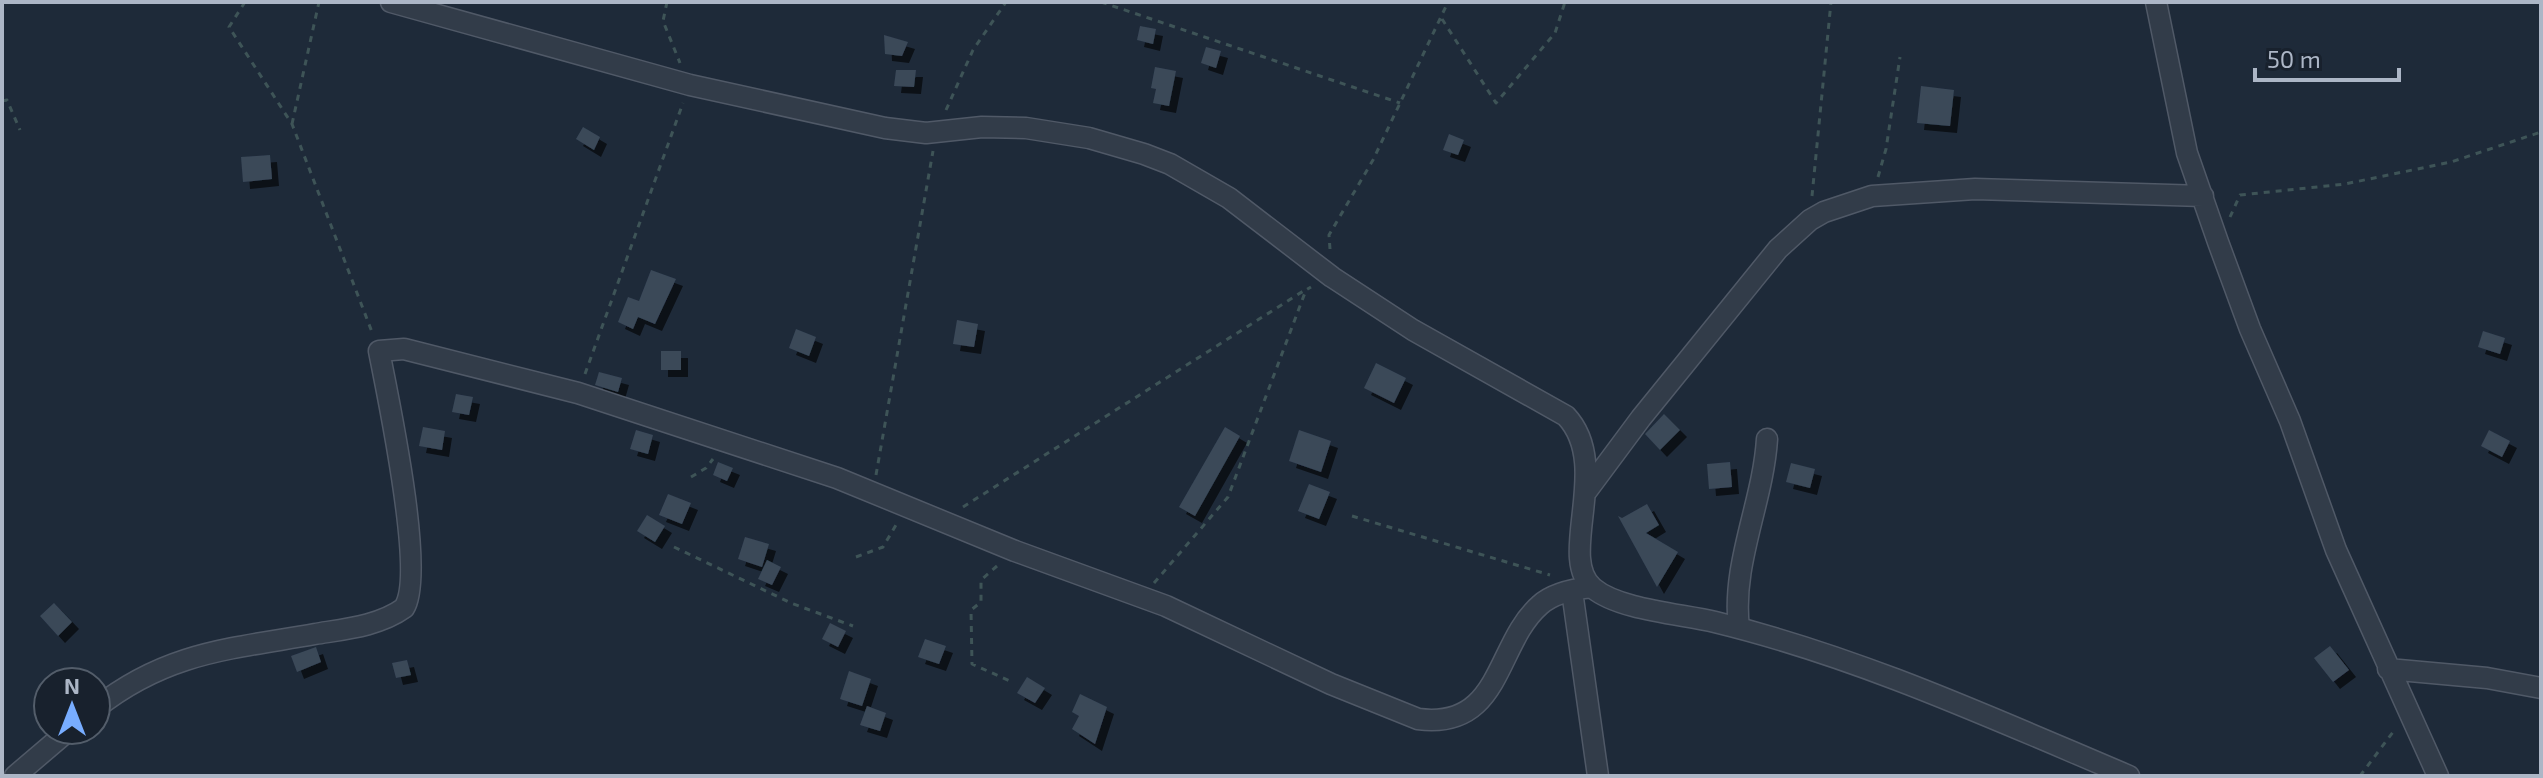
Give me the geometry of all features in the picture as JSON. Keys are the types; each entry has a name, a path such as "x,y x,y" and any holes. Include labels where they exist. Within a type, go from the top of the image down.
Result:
{"street":[{"path":"391,2 690,85 885,128 936,133 991,127 1048,131 1119,145 1170,164 1258,218 1332,277 1437,345 1566,416 1576,427 1588,470 1581,560 1598,776"},
{"path":"2156,2 2187,153 2218,242 2250,329 2290,421 2336,550 2438,776"},
{"path":"1586,492 1785,241 1810,220 1844,203 1872,196 1975,189 2203,196"},
{"path":"112,697 137,680 195,655 361,626 404,608 412,573 402,472 379,351 404,349 578,393 726,439 873,492 1015,551 1142,597 1384,708 1430,721 1458,715 1483,698 1530,616 1550,598 1582,589 1619,601 1739,628 1958,702 2129,776"},
{"path":"1739,628 1741,567 1764,477 1767,439"},
{"path":"2388,669 2487,678 2541,688"},
{"path":"15,776 50,746"}],"path":[{"path":"245,2 229,27 292,124 379,351"},
{"path":"292,124 319,2"},
{"path":"578,393 690,85 663,21 667,2"},
{"path":"873,492 936,133 973,50 1006,2"},
{"path":"1101,2 1400,103"},
{"path":"943,520 1306,290 1332,277 1329,235 1373,160 1448,2"},
{"path":"1442,19 1496,103 1555,33 1565,2"},
{"path":"1810,220 1831,2"},
{"path":"1872,196 1886,149 1900,57"},
{"path":"2,101 7,100 20,130"},
{"path":"2218,242 2240,195 2345,184 2451,162 2541,132"},
{"path":"1142,597 1228,497 1306,290"},
{"path":"691,477 706,468 726,439"},
{"path":"856,557 883,547 912,507"},
{"path":"1352,516 1582,589"},
{"path":"674,547 791,603 853,626"},
{"path":"1010,681 972,664 969,632 971,610 981,602 981,580 1015,551"},
{"path":"2360,776 2410,710"}],"building":[{"path":"1140,26 1156,29 1153,44 1137,40"},
{"path":"884,35 908,42 902,56 885,54"},
{"path":"1206,47 1221,51 1216,68 1201,63"},
{"path":"1155,67 1176,71 1169,106 1153,103 1156,89 1151,88"},
{"path":"896,70 916,70 914,87 894,86"},
{"path":"1921,86 1954,90 1950,126 1917,123"},
{"path":"583,127 600,137 594,150 576,139"},
{"path":"1449,134 1464,140 1458,155 1443,150"},
{"path":"270,155 272,179 243,182 241,157"},
{"path":"651,270 676,279 655,324 638,317 633,329 618,322 628,297 639,301"},
{"path":"957,320 978,324 974,347 953,344"},
{"path":"796,329 816,337 809,356 789,348"},
{"path":"2483,331 2505,338 2500,354 2478,347"},
{"path":"661,351 681,351 681,370 661,370"},
{"path":"1376,363 1406,378 1394,403 1364,388"},
{"path":"599,372 622,378 618,392 595,385"},
{"path":"456,394 473,397 469,415 452,412"},
{"path":"1664,414 1680,430 1660,450 1645,434"},
{"path":"423,427 445,431 442,450 419,446"},
{"path":"1225,427 1240,436 1195,516 1179,507"},
{"path":"636,430 653,435 648,454 630,449"},
{"path":"1299,430 1331,441 1321,472 1289,461"},
{"path":"2489,430 2510,441 2502,457 2481,446"},
{"path":"718,462 733,468 727,481 713,475"},
{"path":"1730,462 1732,487 1709,489 1707,464"},
{"path":"1791,463 1815,469 1810,488 1786,482"},
{"path":"1309,484 1330,492 1319,519 1298,511"},
{"path":"668,494 691,503 682,524 659,515"},
{"path":"1647,504 1659,525 1646,533 1678,552 1657,587 1618,516 1622,518"},
{"path":"647,515 665,526 655,542 637,531"},
{"path":"745,537 769,544 762,567 738,559"},
{"path":"767,560 781,567 772,585 758,579"},
{"path":"54,603 72,622 58,636 40,616"},
{"path":"830,623 846,631 838,647 822,639"},
{"path":"925,639 946,646 939,664 918,657"},
{"path":"2330,646 2349,670 2333,682 2314,658"},
{"path":"316,647 321,662 297,672 291,656"},
{"path":"407,660 411,675 396,678 392,663"},
{"path":"849,671 871,679 862,706 840,699"},
{"path":"1027,677 1045,688 1035,703 1017,693"},
{"path":"1080,694 1107,707 1095,744 1072,729 1079,716 1072,712"},
{"path":"867,706 886,713 880,731 860,725"}]}
